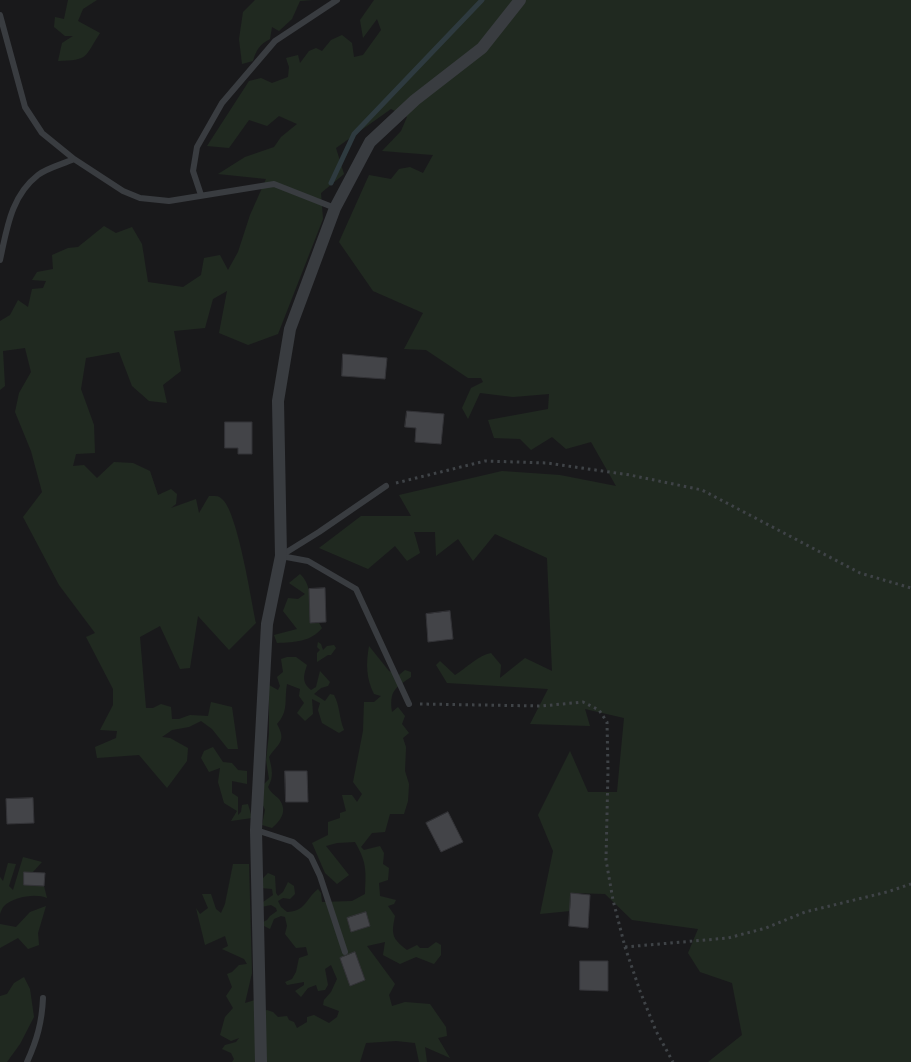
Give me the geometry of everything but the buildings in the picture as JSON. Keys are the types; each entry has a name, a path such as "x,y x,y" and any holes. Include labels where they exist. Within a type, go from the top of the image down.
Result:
{"street":[{"path":"261,1062 256,830 267,624 281,556 278,401 290,329 336,208 370,142 415,100 482,48 520,0"}],"lane":[{"path":"201,195 193,171 197,147 222,103 275,41 337,0"},
{"path":"0,15 26,107 42,133 74,159 124,191 140,198 169,201 274,184 336,208"},
{"path":"0,260 9,217 21,192 39,174 74,159"},
{"path":"281,556 386,486"},
{"path":"281,556 308,561 356,590 409,704"},
{"path":"256,830 294,842 311,857 320,876 345,952"},
{"path":"28,1062 38,1038 42,1020 43,998"}],"path":[{"path":"386,486 485,461 547,462 630,475 702,490 860,573 911,588"},
{"path":"409,704 541,706 582,702 599,710 607,722 606,860 613,900 625,947 640,990 656,1030 673,1062"},
{"path":"625,947 728,938 766,928 805,912 887,892 911,884"}],"shaded area":[{"path":"68,0 97,0 83,9 78,21 100,33 85,56 75,60 58,61 62,43 73,36 65,36 54,27 55,17 64,19"},
{"path":"255,0 313,0 300,1 292,19 279,31 272,27 270,39 259,48 253,61 242,64 239,39 243,12"},
{"path":"374,0 911,0 911,1062 708,1062 742,1035 732,983 700,972 688,953 698,929 632,920 605,894 571,893 570,911 540,914 553,851 538,815 570,751 588,792 617,792 624,718 585,709 590,726 530,724 548,689 447,683 436,665 440,661 455,675 477,659 491,653 501,665 500,678 525,658 552,671 547,558 495,534 473,561 458,539 436,556 435,532 414,532 420,553 407,561 395,546 368,569 319,548 361,516 411,516 399,495 502,471 560,475 616,486 591,442 566,449 552,437 531,450 520,439 494,438 488,420 548,409 549,394 513,397 480,393 468,419 462,408 471,388 483,382 481,378 468,378 426,350 404,349 423,313 373,291 339,242 369,175 391,179 399,169 410,167 423,173 433,155 382,151 401,131 407,117 391,109 336,148 344,174 321,193 323,219 278,334 248,345 219,333 227,291 213,299 205,328 174,331 181,371 163,385 167,403 149,401 132,386 119,352 86,358 81,389 94,425 95,453 76,454 73,466 84,465 97,478 114,462 133,463 150,471 158,495 171,489 177,494 176,504 171,508 196,499 199,513 209,496 221,498 229,509 239,539 256,623 229,650 198,616 190,668 180,669 160,626 140,637 146,708 153,708 161,704 171,707 172,719 179,719 190,715 208,716 211,702 232,707 238,749 228,749 212,729 201,721 189,727 172,730 162,737 170,738 188,748 187,761 167,788 139,755 97,758 95,747 116,738 117,731 100,730 113,705 113,689 86,637 95,633 59,585 23,517 42,492 31,451 15,412 19,393 31,372 25,348 3,351 5,386 0,390 0,321 10,315 18,300 28,307 32,289 43,288 46,281 32,280 37,272 53,269 52,255 68,248 78,247 104,226 116,233 132,227 142,244 148,282 183,287 201,275 204,258 220,255 228,270 238,252 250,215 266,179 218,174 245,157 274,147 281,137 297,124 279,116 267,126 249,120 229,148 207,146 249,81 261,78 272,83 288,77 289,67 286,58 298,55 300,63 309,51 316,48 322,51 331,40 342,35 352,43 354,57 363,55 381,30 377,19 363,38 360,20"},
{"path":"300,574 309,590 310,623 319,623 322,628 318,633 307,639 296,642 277,643 274,635 297,629 283,611 288,598 298,599 305,594 289,583"},
{"path":"318,642 323,650 327,646 334,645 336,648 331,655 317,662 317,653 320,650 317,647"},
{"path":"369,646 389,671 399,675 405,670 411,672 411,677 397,687 391,699 392,712 398,707 405,716 402,724 409,733 403,738 406,747 405,771 409,784 408,801 404,814 390,814 385,832 372,833 361,847 364,850 380,846 384,853 383,864 389,868 388,880 379,883 380,896 396,900 394,904 388,906 395,916 393,932 398,943 407,950 417,945 420,948 428,948 436,942 441,945 441,955 434,964 416,957 400,964 383,955 385,942 367,946 395,984 389,995 392,1006 405,1002 430,1004 446,1027 447,1036 438,1038 450,1058 425,1047 427,1062 419,1062 415,1043 396,1041 366,1043 360,1062 232,1062 234,1059 231,1053 222,1049 225,1045 236,1042 239,1038 231,1041 220,1035 225,1017 233,1008 226,996 232,987 227,974 239,965 247,964 244,959 222,949 228,946 225,936 205,945 196,908 200,914 208,908 202,894 211,894 216,909 221,913 225,904 233,864 249,864 252,973 245,1003 255,1000 258,1013 267,1010 273,1012 278,1017 287,1016 289,1020 294,1022 297,1028 307,1022 307,1017 314,1015 329,1023 337,1017 339,1011 323,1005 337,979 331,965 325,969 328,985 325,990 318,991 316,985 308,988 301,997 295,991 304,985 304,982 287,985 285,982 292,979 296,972 299,958 308,955 306,947 296,948 285,934 287,926 285,917 281,916 274,919 270,929 262,925 263,922 277,911 271,905 261,907 263,902 273,895 272,889 261,888 262,879 268,873 275,876 276,893 278,896 283,892 288,882 294,886 295,894 290,899 283,898 278,901 287,912 298,910 318,889 321,893 322,902 352,901 365,894 365,867 355,842 326,846 349,875 337,884 325,873 312,843 328,835 328,822 340,818 340,813 346,811 342,795 352,795 357,802 362,794 353,782 363,731 364,702 374,702 381,696 374,694 369,682 367,665"},
{"path":"296,657 307,665 304,675 306,684 311,690 316,687 320,671 330,682 328,686 321,688 314,694 325,701 330,694 334,695 344,730 339,733 322,723 318,710 320,703 312,699 313,714 305,721 297,713 304,703 299,696 300,689 287,684 285,710 277,724 281,739 269,757 272,773 268,787 282,803 283,807 281,818 272,828 262,825 265,810 262,803 261,787 269,779 266,760 269,734 269,685 278,690 280,686 277,677 283,672 281,659"},
{"path":"213,747 223,762 232,763 238,770 247,771 247,784 232,781 232,793 238,797 238,815 241,812 242,805 248,804 252,818 231,821 237,811 224,803 218,782 220,768 209,772 201,758 204,751"},
{"path":"23,857 42,862 32,873 24,872 24,885 44,886 47,898 31,896 13,900 4,906 0,914 0,877 3,881 8,863 16,864 9,886 13,890"},
{"path":"46,906 38,933 39,945 28,949 18,938 0,948 0,924 16,927 30,912"},
{"path":"24,977 30,989 34,1017 20,1044 7,1062 0,1062 0,996 7,994 14,983"}],"waterway":[{"path":"331,183 354,134 482,0"}]}
